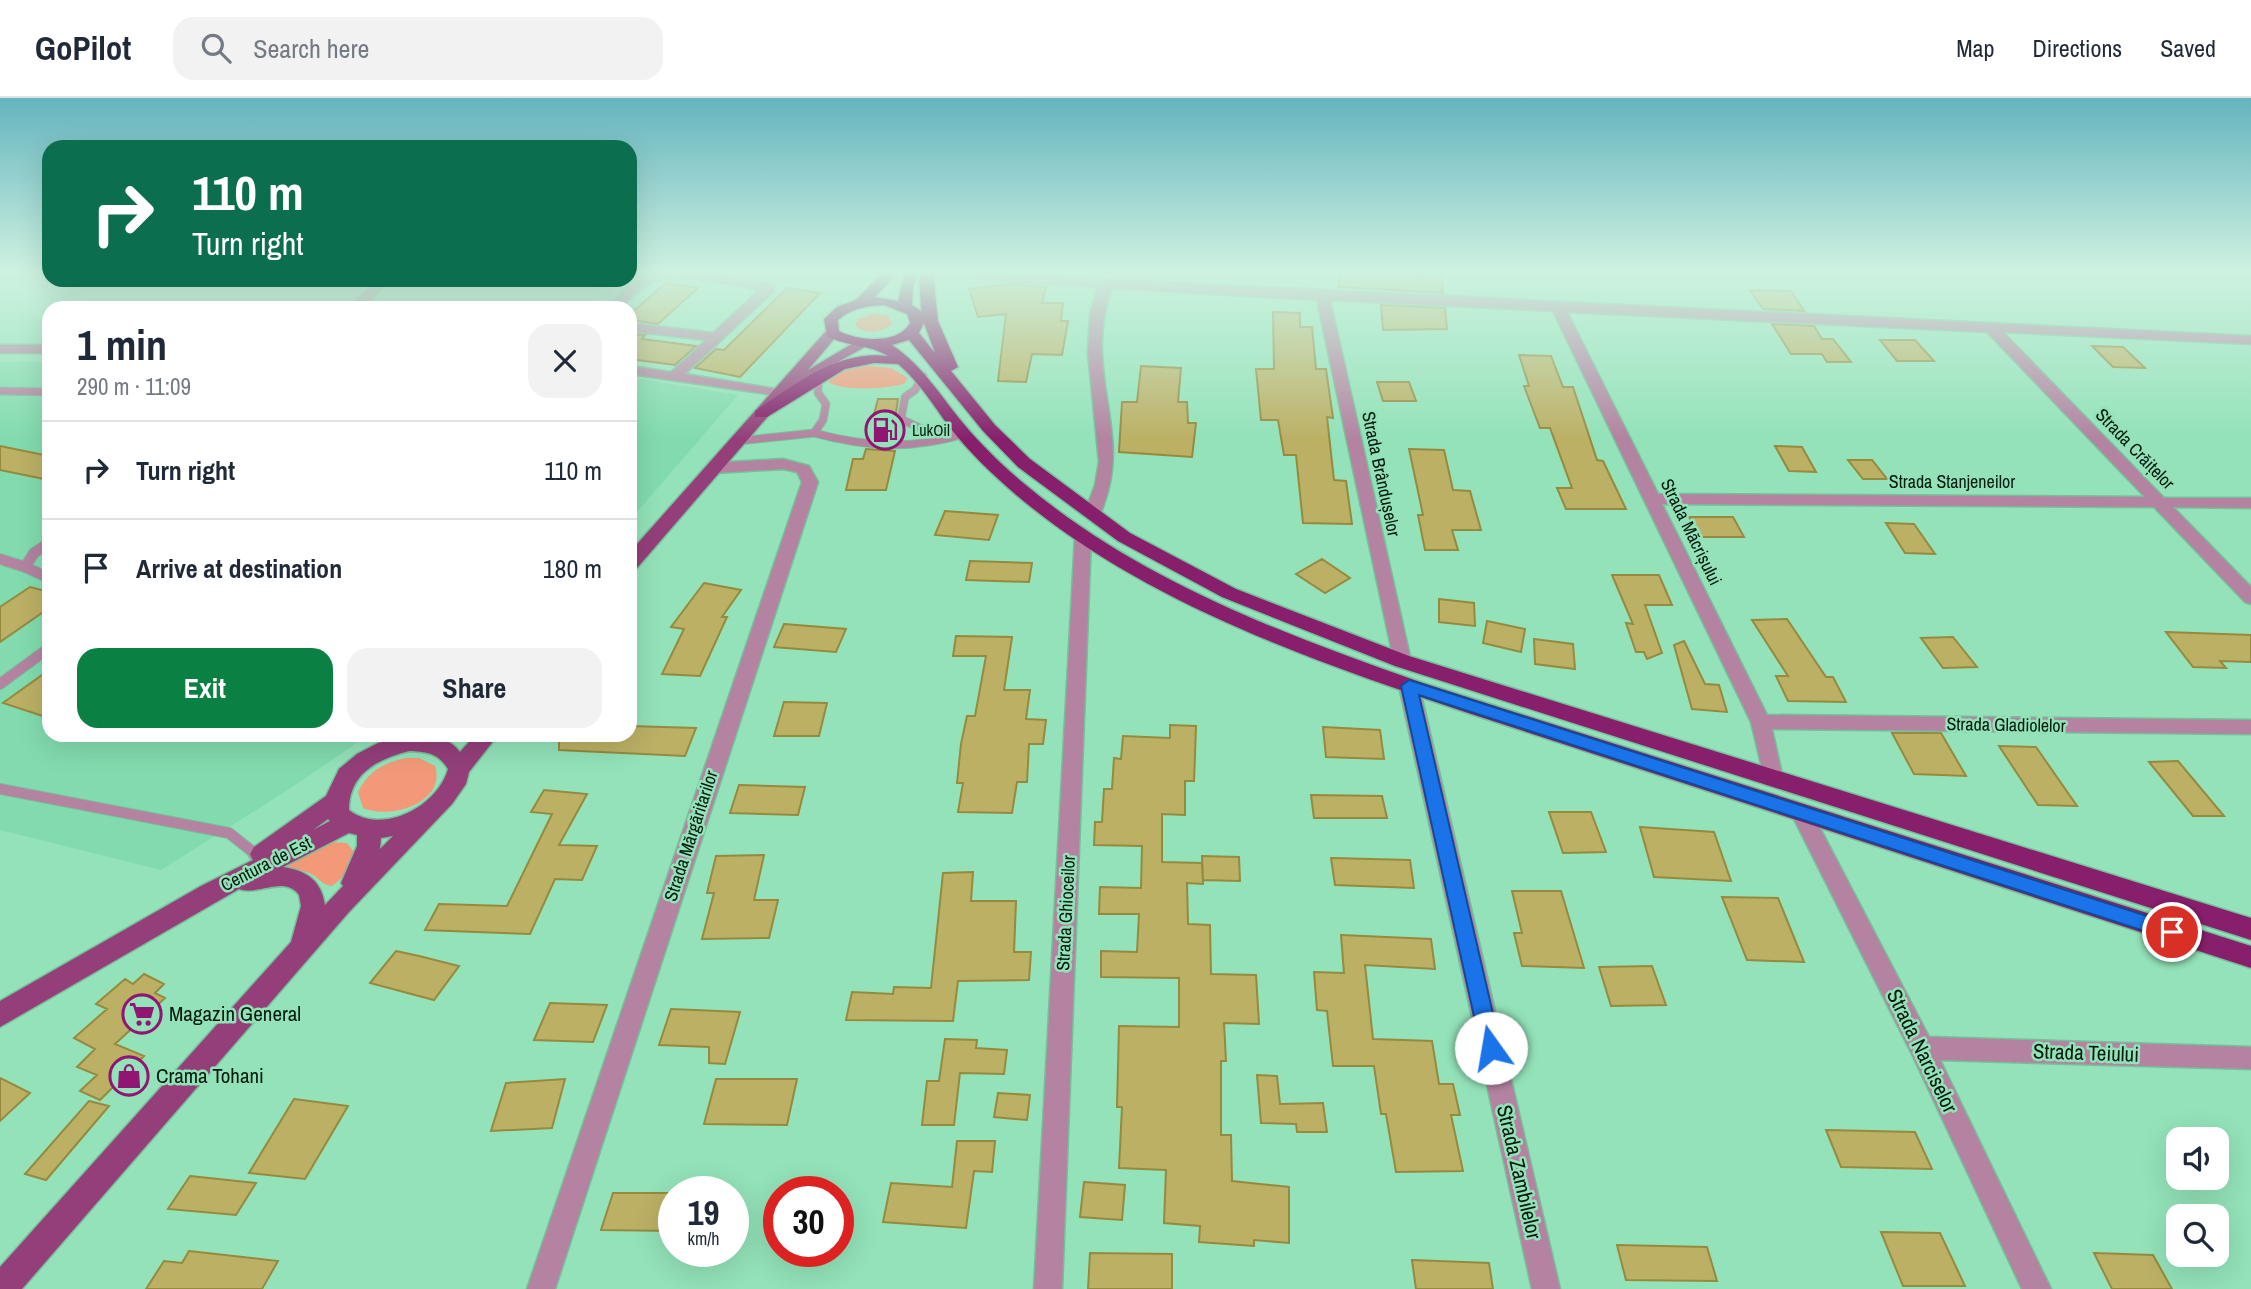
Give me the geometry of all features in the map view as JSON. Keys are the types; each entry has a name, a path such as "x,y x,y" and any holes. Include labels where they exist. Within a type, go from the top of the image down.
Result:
{"highway":[{"path":"832,328 832,333 849,342 862,344 880,344 914,328"},
{"path":"933,328 967,400"},
{"path":"910,332 1024,463 1088,526 1124,537 1229,593 1402,661 2251,929"},
{"path":"880,344 919,372 964,435 1029,496 1088,526 1189,597 1255,628 1328,658 1409,686 2251,957"},
{"path":"761,414 836,368 863,359 887,360 919,372"}],"main road":[{"path":"637,556 715,468 776,393 832,333"},
{"path":"761,414 819,368 862,344"},
{"path":"411,742 377,753 360,763 337,789 334,802 337,814 358,826 399,825 428,812"},
{"path":"429,742 446,749 455,758 459,769"},
{"path":"1,1289 340,905 428,812 444,799 455,784 459,769 481,742"},
{"name":"Centura de Est","path":"210,893 334,802"},
{"path":"340,905 361,869 369,846 358,826"},
{"name":"Centura de Est","path":"210,893 358,826"},
{"path":"0,1015 210,893 259,878 285,878 304,883 314,894 315,908 295,958"}],"street":[{"path":"637,328 716,337"},
{"path":"674,377 726,328"},
{"name":"Strada Ghioceilor","path":"1048,1289 1088,526 1103,485 1107,463 1095,353 1096,328"},
{"name":"Strada Brândușelor","path":"1330,328 1402,661"},
{"name":"Strada Măcrișului","path":"1568,328 1761,722 1773,779"},
{"path":"1982,328 2251,340"},
{"name":"Strada Crăițelor","path":"1991,328 2251,598"},
{"path":"0,349 42,349"},
{"path":"637,371 776,393"},
{"name":"Strada Mărgăritarilor","path":"541,1289 810,482 803,469 783,464 715,468"},
{"name":"Strada Stanjeneilor","path":"1653,499 2251,503"},
{"name":"Strada Zambilelor","path":"1409,686 1546,1289"},
{"name":"Strada Gladiolelor","path":"1761,722 2251,727"},
{"name":"Strada Narciselor","path":"1803,815 1922,1048 2036,1289"},
{"name":"Strada Teiului","path":"1922,1048 2251,1058"}],"lane":[{"path":"919,372 915,390 905,397 901,419 925,430 964,435"},
{"path":"814,433 825,410 825,404 818,393 818,378"},
{"path":"0,391 42,392"},
{"path":"737,441 814,433 873,447 936,444 964,435"},
{"path":"25,566 34,553 42,548"},
{"path":"0,559 25,566 42,576"},
{"path":"0,684 42,653"},
{"path":"0,789 229,834 259,857"}],"shaded area":[{"path":"858,328 886,328 873,332"},
{"path":"0,362 42,362 42,742 358,742 161,870 0,830"},
{"path":"861,365 891,368 908,378 904,384 876,388 846,387 829,383 831,376"},
{"path":"637,378 738,395 637,512"},
{"path":"407,758 419,758 435,766 436,779 432,790 424,799 400,810 387,812 363,808 358,792 367,778 384,765"},
{"path":"331,842 347,843 354,852 347,871 332,886 304,871 273,869"}],"building":[{"path":"747,328 787,328 740,377 695,368 716,349 724,350"},
{"path":"1004,328 1067,328 1062,355 1032,354 1026,382 998,381"},
{"path":"1273,328 1312,328 1316,369 1326,369 1333,418 1327,417 1334,480 1346,481 1352,524 1303,523 1296,455 1284,455 1278,420 1261,420 1256,369 1274,369"},
{"path":"1383,328 1447,329 1383,330"},
{"path":"1774,328 1815,328 1822,339 1833,339 1851,362 1827,362 1822,354 1791,354"},
{"path":"637,334 645,335 642,339 696,346 675,365 637,360"},
{"path":"1880,340 1915,340 1934,361 1897,361"},
{"path":"2092,346 2123,347 2145,368 2113,367"},
{"path":"1519,355 1551,356 1563,387 1573,387 1597,460 1603,461 1626,509 1566,509 1557,488 1572,488 1550,428 1540,428 1524,386 1529,386"},
{"path":"1141,366 1181,368 1178,402 1187,402 1188,423 1196,423 1192,457 1119,452 1122,402 1137,402"},
{"path":"1377,382 1409,382 1416,401 1383,401"},
{"path":"878,399 898,399 895,419 903,427 900,438 868,437"},
{"path":"0,446 42,455 42,479 0,470"},
{"path":"1775,446 1802,447 1816,472 1789,471"},
{"path":"866,449 895,451 886,490 846,490 853,459 863,459"},
{"path":"1409,449 1444,450 1453,490 1470,491 1481,530 1452,530 1458,550 1425,550 1418,515 1423,515"},
{"path":"1848,460 1872,460 1887,479 1863,479"},
{"path":"945,511 998,515 989,540 935,535"},
{"path":"1689,517 1733,517 1744,537 1699,537"},
{"path":"1886,523 1914,524 1935,554 1905,553"},
{"path":"1322,559 1350,578 1325,593 1296,574"},
{"path":"970,561 1032,563 1029,582 966,580"},
{"path":"1612,575 1659,575 1672,605 1645,605 1662,653 1647,659 1644,652 1636,652 1626,623 1633,624"},
{"path":"704,583 741,590 722,617 727,617 700,676 662,674 684,629 671,627"},
{"path":"30,587 42,590 42,613 0,642 0,607"},
{"path":"1439,599 1474,603 1475,626 1439,622"},
{"path":"1787,619 1826,677 1833,677 1846,702 1788,701 1776,676 1788,676 1752,620"},
{"path":"1487,621 1525,629 1521,652 1483,643"},
{"path":"784,624 846,629 836,652 774,647"},
{"path":"2166,632 2251,635 2251,662 2220,661 2226,668 2193,667"},
{"path":"956,636 1012,637 1004,690 1030,690 1026,719 1046,720 1043,744 1029,744 1027,782 1017,782 1012,813 958,812 963,783 957,783 961,744 967,716 975,716 986,656 953,656"},
{"path":"1953,637 1977,667 1943,668 1921,638"},
{"path":"1534,639 1573,644 1575,669 1535,664"},
{"path":"1684,641 1705,684 1719,685 1727,712 1692,709 1674,645"},
{"path":"42,675 42,716 3,703"},
{"path":"784,702 827,703 819,736 774,736"},
{"path":"1170,725 1196,726 1194,781 1185,781 1185,815 1162,814 1162,862 1202,863 1203,884 1187,883 1188,924 1210,925 1211,974 1256,975 1259,1024 1224,1023 1226,1061 1221,1061 1221,1135 1231,1135 1232,1181 1289,1187 1289,1243 1254,1240 1254,1246 1199,1242 1200,1226 1164,1223 1166,1170 1119,1168 1122,1107 1117,1107 1119,1026 1179,1027 1179,978 1101,977 1101,951 1137,952 1139,914 1099,914 1100,887 1141,888 1142,846 1094,845 1095,822 1102,822 1104,789 1112,789 1114,758 1121,759 1123,736 1170,738"},
{"path":"637,726 696,728 685,756 559,750 559,742 637,742"},
{"path":"1323,727 1380,730 1384,759 1326,757"},
{"path":"1892,733 1941,733 1966,776 1914,774"},
{"path":"1999,746 2036,747 2077,806 2038,805"},
{"path":"2178,761 2224,816 2193,816 2149,762"},
{"path":"739,785 805,787 798,815 730,813"},
{"path":"544,790 587,794 559,845 597,846 582,880 555,879 530,934 425,930 439,904 507,906 552,814 531,812"},
{"path":"1311,795 1382,796 1387,818 1314,818"},
{"path":"1549,812 1591,812 1606,852 1563,853"},
{"path":"1640,827 1714,832 1731,881 1654,877"},
{"path":"764,855 754,900 778,900 769,938 702,939 714,893 707,893 716,856"},
{"path":"1202,856 1239,857 1240,881 1203,880"},
{"path":"1331,858 1410,860 1414,888 1335,885"},
{"path":"973,872 971,901 1016,901 1014,952 1031,952 1029,980 958,981 953,1021 846,1020 852,992 893,994 894,987 931,988 943,873"},
{"path":"1512,891 1561,891 1584,968 1522,966 1514,933 1522,933"},
{"path":"1722,897 1778,898 1804,962 1747,960"},
{"path":"1341,935 1431,939 1435,969 1365,965 1373,1039 1432,1041 1439,1084 1453,1084 1460,1115 1451,1115 1463,1171 1396,1172 1386,1114 1381,1114 1374,1066 1333,1066 1327,1011 1317,1010 1314,972 1344,973"},
{"path":"396,951 459,966 434,1000 370,983"},
{"path":"1652,966 1666,1005 1611,1006 1599,967"},
{"path":"144,974 164,984 155,993 165,998 115,1044 144,1056 100,1100 80,1091 97,1075 77,1067 95,1049 74,1038 107,1009 96,1004 125,979 133,984"},
{"path":"550,1003 607,1005 593,1042 534,1040"},
{"path":"671,1009 740,1012 725,1064 709,1063 709,1047 659,1045"},
{"path":"945,1039 977,1040 976,1048 1007,1050 1004,1074 960,1073 954,1125 922,1125 927,1081 939,1081"},
{"path":"1257,1075 1277,1076 1280,1104 1323,1103 1327,1132 1297,1132 1296,1124 1261,1123"},
{"path":"0,1078 30,1093 0,1121"},
{"path":"565,1079 552,1128 491,1131 506,1083"},
{"path":"716,1079 797,1079 787,1125 704,1124"},
{"path":"998,1093 1030,1095 1027,1120 994,1117"},
{"path":"294,1099 348,1106 305,1179 249,1173"},
{"path":"89,1101 109,1106 46,1180 25,1174"},
{"path":"1826,1130 1915,1132 1932,1169 1841,1167"},
{"path":"957,1141 995,1141 992,1172 974,1171 966,1228 883,1222 891,1183 952,1187"},
{"path":"190,1176 256,1183 236,1215 168,1209"},
{"path":"1084,1182 1125,1185 1122,1220 1080,1217"},
{"path":"613,1193 658,1193 658,1231 601,1230"},
{"path":"1881,1232 1940,1233 1965,1286 1903,1286"},
{"path":"1617,1245 1707,1247 1717,1281 1626,1280"},
{"path":"189,1251 278,1261 262,1289 146,1289 164,1261 182,1263"},
{"path":"1090,1253 1172,1254 1172,1289 1088,1289"},
{"path":"2094,1253 2153,1255 2172,1289 2112,1289"},
{"path":"1412,1260 1489,1263 1493,1289 1416,1289"}],"place":[{"name":"LukOil","path":"885,430"},
{"name":"Magazin General","path":"142,1014"},
{"name":"Crama Tohani","path":"129,1076"}],"route":[{"path":"1491,1048 1409,686 2172,932"}]}
